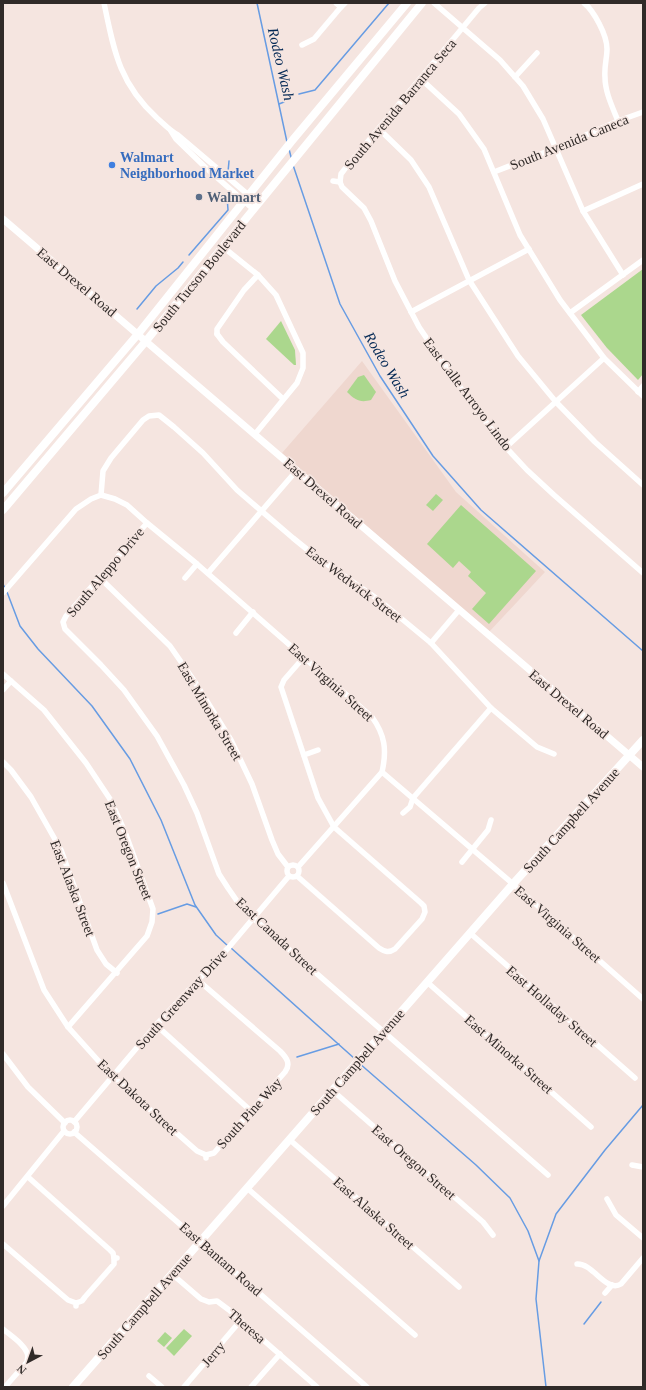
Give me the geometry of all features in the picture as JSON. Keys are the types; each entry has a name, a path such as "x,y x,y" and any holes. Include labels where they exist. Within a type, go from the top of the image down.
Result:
{"main road":[{"name":"South Tucson Boulevard","path":"3,493 138,334 292,142 407,3"},
{"name":"South Tucson Boulevard","path":"3,510 224,247 422,3"},
{"name":"South Campbell Avenue","path":"77,1386 332,1090 513,884 643,740"}],"street":[{"path":"104,3 116,56 127,83 138,99 171,131 178,135 256,206"},
{"path":"434,3 500,60 523,86 543,119 583,211 623,275"},
{"name":"South Avenida Barranca Seca","path":"340,182 341,174 344,170 463,27 485,3"},
{"path":"584,3 600,26 607,47 605,76 607,92 618,121"},
{"path":"302,45 314,39 341,4"},
{"path":"515,77 537,53"},
{"path":"421,79 459,114 484,149 520,235 560,300 604,358 643,396"},
{"name":"South Avenida Caneca","path":"494,172 643,112"},
{"path":"379,129 412,160 429,188 470,280 518,356 556,402 595,442 643,485"},
{"path":"334,181 340,182"},
{"name":"East Calle Arroyo Lindo","path":"340,182 342,187 364,208 371,221 395,281 419,327 457,383 506,447 527,470 554,495 643,573"},
{"path":"583,211 643,184"},
{"name":"East Drexel Road","path":"3,219 297,470 458,610 643,766"},
{"path":"224,247 258,275 276,295 303,353 302,368 297,383 255,434"},
{"path":"411,312 529,248"},
{"path":"570,313 643,260"},
{"path":"258,275 240,295 215,334 284,399"},
{"path":"506,447 604,358"},
{"path":"638,392 643,386"},
{"name":"East Wedwick Street","path":"101,495 103,471 111,458 143,420 153,413 162,416 203,453 237,490 314,555 366,591 431,643 491,708 537,747 554,754"},
{"path":"208,574 297,470"},
{"path":"3,593 76,509 91,499 101,495"},
{"name":"East Virginia Street","path":"101,495 115,498 127,505 253,612 372,717 384,737 385,752 382,772 473,849 643,999"},
{"name":"South Aleppo Drive","path":"62,622 147,523"},
{"path":"185,578 197,564"},
{"name":"East Minorka Street","path":"99,578 170,646 195,682 231,740 252,784 278,854 288,867"},
{"path":"431,643 458,610"},
{"path":"236,632 253,612"},
{"name":"East Canada Street","path":"62,622 67,632 124,690 157,736 194,806 219,874 237,901 253,918 548,1174"},
{"path":"297,876 379,948 386,952 392,952 395,949 422,919 425,912 424,906 334,827 318,798 280,687 284,680 304,657"},
{"name":"East Oregon Street","path":"3,674 44,710 66,736 110,799 125,832 148,894 152,909 152,922 147,936 117,973"},
{"path":"3,690 10,681"},
{"path":"403,814 410,807 413,798 491,708"},
{"path":"304,755 318,750"},
{"name":"East Alaska Street","path":"3,762 11,770 31,797 61,850 97,950 106,964 117,973"},
{"path":"298,867 382,772"},
{"path":"462,862 488,830 491,820"},
{"path":"294,865 298,867 300,872 297,876 292,878 289,876 287,871 288,867 294,865"},
{"name":"South Greenway Drive","path":"74,1122 156,1025 199,981 289,876"},
{"name":"East Dakota Street","path":"3,883 44,990 68,1028 112,1076 197,1151 206,1157"},
{"name":"East Holladay Street","path":"470,933 635,1078"},
{"path":"68,1028 117,973"},
{"name":"South Pine Way","path":"199,981 280,1051 290,1062 285,1072 214,1153 206,1157"},
{"name":"East Minorka Street","path":"427,982 591,1126"},
{"path":"156,1025 251,1111"},
{"path":"3,1054 28,1087 65,1123"},
{"name":"East Oregon Street","path":"332,1090 483,1222 493,1235"},
{"path":"64,1131 68,1134 74,1132 76,1127 74,1122 70,1121 65,1123"},
{"path":"3,1206 64,1131 63,1127 65,1123"},
{"name":"East Bantam Road","path":"74,1132 367,1387"},
{"name":"East Alaska Street","path":"290,1140 459,1287"},
{"path":"632,1165 643,1168"},
{"path":"3,1244 68,1300 76,1304 82,1301 114,1264 116,1258 113,1253 28,1177"},
{"path":"247,1188 416,1335"},
{"path":"608,1199 616,1215 643,1238"},
{"path":"576,1264 586,1266 605,1281 616,1286 622,1284 643,1258"},
{"name":"Theresa","path":"172,1274 201,1299 209,1302 217,1301 229,1310 317,1387"},
{"path":"605,1293 612,1285"},
{"name":"Jerry","path":"184,1387 241,1320"},
{"path":"3,1329 23,1347 30,1356 27,1362 5,1387"},
{"path":"251,1387 280,1354"},
{"path":"149,1376 162,1387"}],"shaded area":[{"path":"362,361 456,492 545,572 489,632 282,453"}],"green space":[{"path":"643,269 643,374 638,380 607,348 581,315"},
{"path":"281,321 295,350 296,365 294,365 266,339"},
{"path":"364,375 376,392 371,400 361,401 355,399 347,392 358,377"},
{"path":"436,494 443,500 433,511 426,505"},
{"path":"461,505 536,571 489,624 472,609 486,593 468,576 471,572 459,561 453,568 427,544"},
{"path":"184,1329 192,1336 174,1356 166,1348"},
{"path":"165,1332 172,1338 164,1347 157,1341"}],"waterway":[{"name":"Rodeo Wash","path":"257,3 287,142"},
{"path":"299,94 315,90 389,3"},
{"name":"Rodeo Wash","path":"279,104 284,102"},
{"name":"Rodeo Wash","path":"289,149 291,157"},
{"path":"228,172 229,161"},
{"name":"Rodeo Wash","path":"293,165 340,304 380,376 433,456 481,510 643,651"},
{"path":"189,255 228,210 227,196"},
{"path":"137,309 156,286 183,262"},
{"path":"3,584 5,588"},
{"path":"7,592 20,626 38,649 92,706 130,759 161,820 195,905 216,935 228,946"},
{"path":"158,914 187,904 196,907"},
{"path":"231,948 355,1059"},
{"path":"297,1057 339,1044"},
{"path":"359,1063 476,1165 510,1198 528,1231 539,1261"},
{"path":"546,1387 536,1299 539,1261 556,1214 605,1150 643,1105"},
{"path":"584,1324 601,1302"}],"place":[{"name":"Walmart Neighborhood Market","path":"112,165"},
{"name":"Walmart","path":"199,197"}]}
